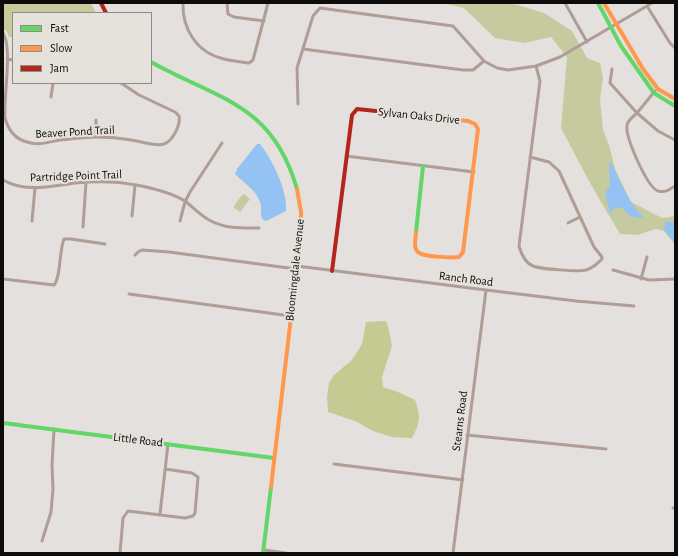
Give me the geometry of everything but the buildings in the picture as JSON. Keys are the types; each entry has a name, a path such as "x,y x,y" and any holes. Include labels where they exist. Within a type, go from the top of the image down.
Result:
{"street":[{"path":"101,3 106,12"},
{"path":"183,3 187,28 193,41 212,55 224,59 249,63 253,60 268,3"},
{"path":"227,3 228,14 234,18 264,21"},
{"path":"565,3 587,42"},
{"path":"598,3 621,46 654,93 675,106"},
{"path":"604,3 643,69 658,89 675,99"},
{"path":"298,104 297,68 313,16 320,8 453,26 484,61 497,68 508,70 536,66 560,57 652,3"},
{"path":"647,6 670,43 675,48"},
{"name":"Beaver Pond Trail","path":"3,33 5,38 7,59 5,118 8,126 16,137 24,142 34,144 96,137 120,138 164,144 171,139 179,123 180,118 177,114 140,95 123,84"},
{"path":"303,49 463,70 472,70 484,61"},
{"path":"7,59 12,60"},
{"name":"Bloomingdale Avenue","path":"152,62 240,106 265,127 278,144 293,174 300,203 301,228 263,552"},
{"path":"530,157 549,162 559,171 594,247 602,257 602,259 595,266 588,270 580,271 532,266 521,255 519,246 530,157 540,80 536,66"},
{"path":"612,69 610,83 637,113 658,131 675,140"},
{"path":"51,97 53,84"},
{"path":"658,89 629,120 627,125 628,133 636,159 653,188 658,191 667,192 675,186"},
{"name":"Sylvan Oaks Drive","path":"332,271 352,115 357,109 468,121 474,123 478,131 474,172 463,252 459,257 453,258 420,254 416,250 414,244 423,166"},
{"path":"96,120 96,137"},
{"path":"180,221 185,202 190,192 222,143"},
{"path":"346,156 474,172"},
{"name":"Partridge Point Trail","path":"3,180 16,185 34,188 46,188 86,182 135,184 166,192 185,202 199,214 222,226 259,228"},
{"path":"82,227 86,182"},
{"path":"132,216 135,184"},
{"path":"32,221 34,188"},
{"path":"568,223 580,217"},
{"path":"3,278 54,285 57,279 61,244 64,239 105,244"},
{"name":"Ranch Road","path":"134,255 142,250 169,252 576,301 634,306"},
{"path":"641,279 647,258"},
{"path":"613,270 641,279 675,279"},
{"name":"Stearns Road","path":"453,553 486,290"},
{"path":"129,294 291,316"},
{"name":"Little Road","path":"3,423 274,458"},
{"path":"42,541 51,512 54,429"},
{"path":"467,435 606,449"},
{"path":"160,514 168,444"},
{"path":"334,464 463,480"},
{"path":"120,553 123,518 128,511 185,518 193,516 195,513 198,477 192,472 165,469"},
{"path":"263,552 286,553"}],"green space":[{"path":"3,3 91,3 96,12 12,12 12,37 9,37 3,28"},
{"path":"443,3 511,3 544,13 572,31 587,58 600,63 603,78 600,99 603,130 609,145 615,169 631,202 662,218 675,215 675,245 664,231 656,229 637,235 620,234 590,183 561,128 567,57 551,37 524,43 495,38 464,8"},
{"path":"244,194 250,199 240,212 234,208 234,206"},
{"path":"386,321 392,346 382,377 383,387 415,400 419,419 417,428 412,438 392,437 373,431 355,421 328,412 327,397 329,383 334,375 352,360 362,344 366,322"}],"water":[{"path":"257,144 260,144 265,150 274,167 282,185 286,203 286,211 266,221 262,218 261,205 256,194 235,174 237,169"},
{"path":"609,162 611,163 634,207 645,219 630,216 622,208 615,207 610,214 605,193 610,186"},
{"path":"665,222 675,222 675,243 664,230"}],"traffic: fast":[{"path":"598,3 621,46 654,93 675,106"},
{"path":"152,63 220,96 258,121 273,138 286,160 297,189"},
{"path":"416,232 423,166"},
{"path":"3,423 274,458"},
{"path":"263,553 271,487"}],"traffic: slow":[{"path":"604,3 643,69 658,89 675,99"},
{"path":"376,111 468,121 475,124 478,129 463,252 459,257 436,257 419,253 415,247 416,232"},
{"path":"271,487 301,232 301,212 297,189"}],"traffic: jam":[{"path":"101,3 106,12"},
{"path":"332,271 352,115 357,109 376,111"}]}
